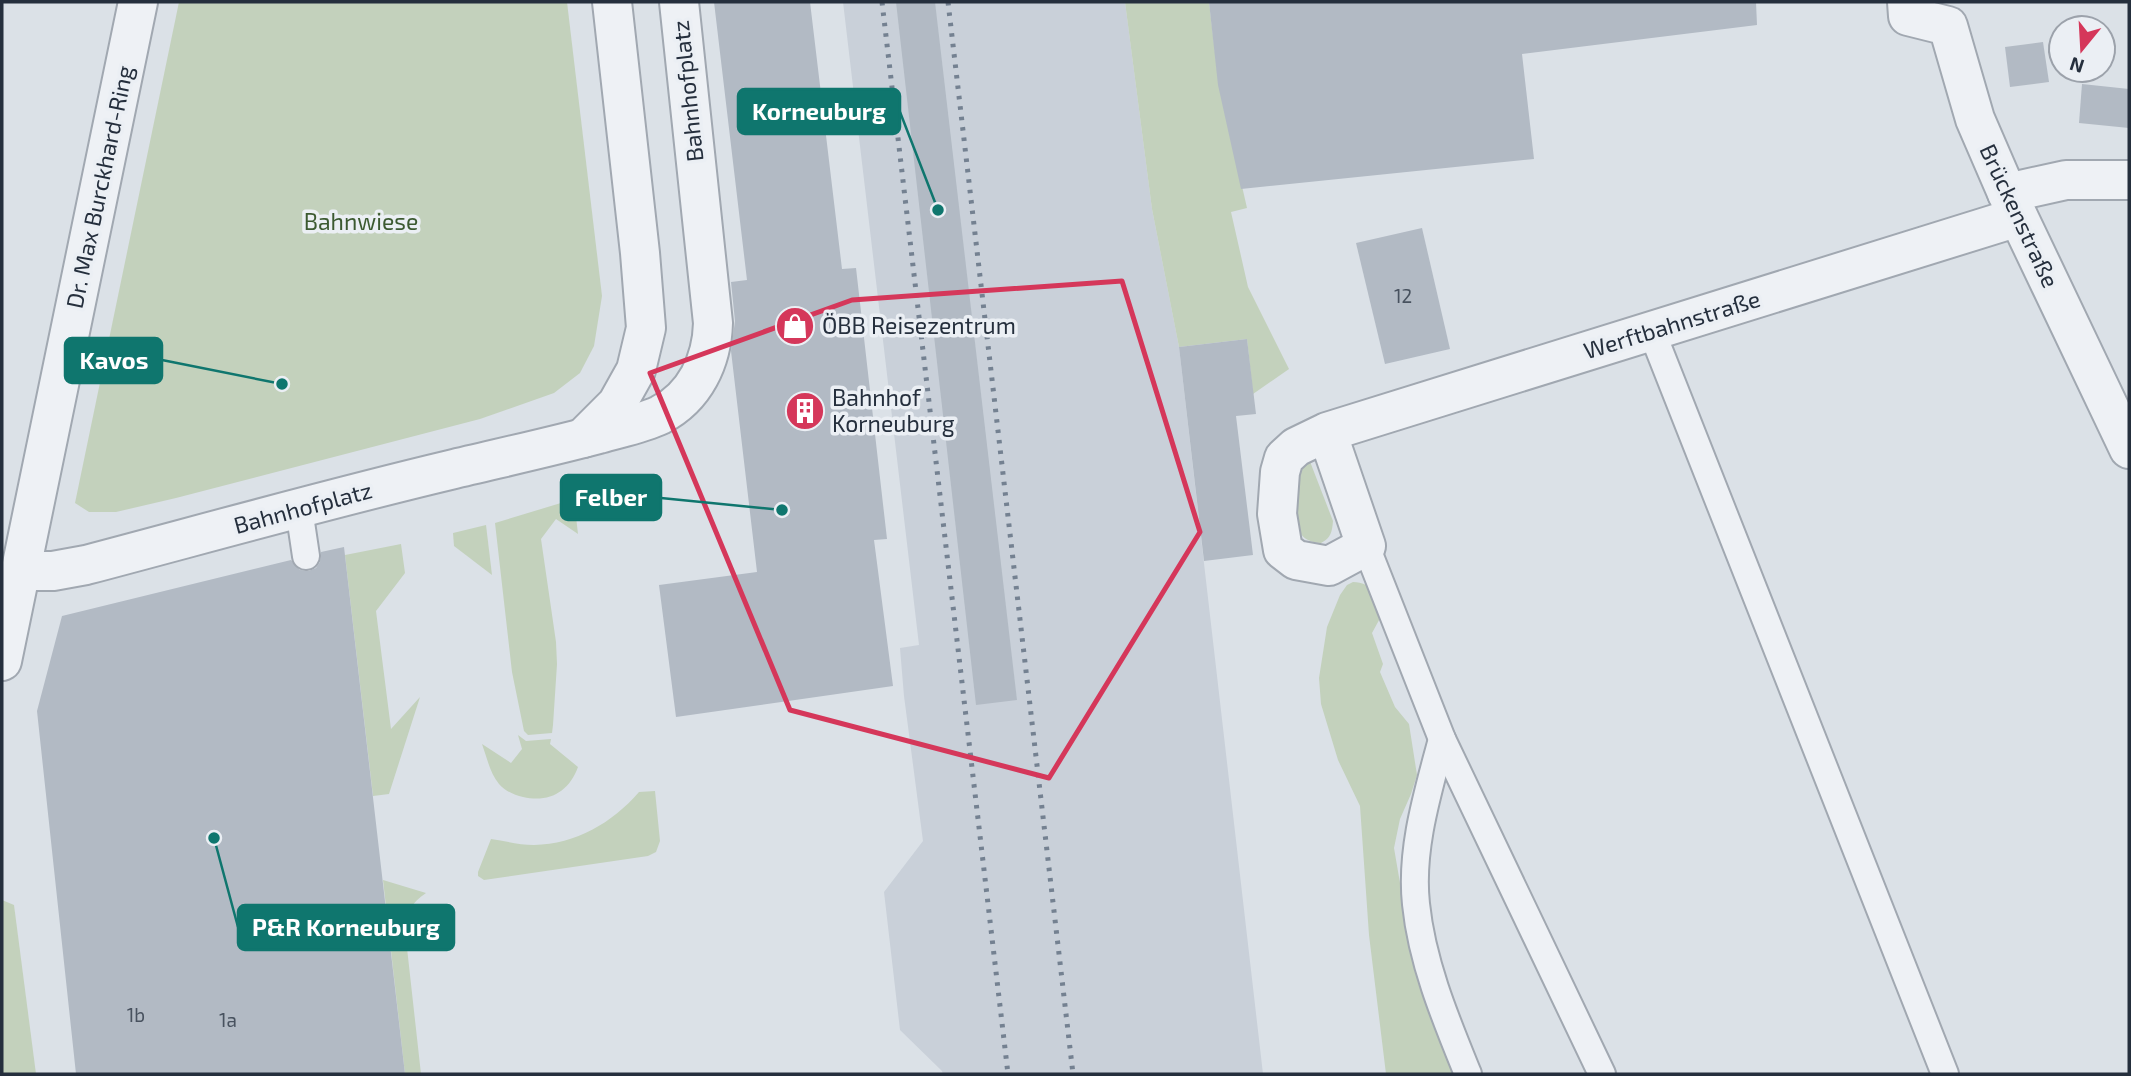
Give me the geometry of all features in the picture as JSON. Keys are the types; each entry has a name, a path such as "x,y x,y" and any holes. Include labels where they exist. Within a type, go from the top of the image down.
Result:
{"street":[{"name":"Dr. Max Burckhard-Ring","path":"2,661 138,2"},
{"path":"583,438 617,404 624,393 636,370 646,328 612,2"},
{"name":"Bahnhofplatz","path":"22,571 52,571 86,565 583,438 642,422 661,414 682,400 693,386 709,355 713,323 678,2"},
{"name":"Brückenstraße","path":"1907,2 1908,16 1948,26 1975,119 2012,205 2129,449"},
{"name":"Werftbahnstraße","path":"1366,546 1329,566 1296,560 1283,550 1277,514 1280,472 1284,458 1296,447 1327,432 1653,332 2012,205 2066,180 2129,180"},
{"path":"1327,432 1366,546"}],"lane":[{"path":"1653,332 1945,1074"},
{"path":"299,509 306,556"},
{"path":"1366,546 1441,739 1602,1074"},
{"path":"1441,739 1425,806 1416,860 1416,903 1427,962 1468,1074"}],"highlighted area":[{"path":"1122,281 1200,532 1049,778 790,710 650,373 852,300"}],"shaded area":[{"path":"843,2 1125,2 1152,209 1179,347 1263,1074 943,1074 900,1030 884,892 923,841 900,648 919,645"}],"green space":[{"name":"Bahnwiese","path":"179,2 567,2 602,296 594,346 580,373 554,393 480,419 176,498 116,512 89,512 75,503"},
{"path":"1125,2 1209,2 1219,86 1247,208 1231,212 1248,287 1289,369 1253,394 1247,339 1179,347 1152,209"},
{"path":"1309,459 1333,521 1330,534 1321,543 1309,540 1301,534 1295,514 1300,465"},
{"path":"574,499 578,534 556,519 541,539 556,642 553,725 552,733 528,735 524,731 512,672 495,523"},
{"path":"486,525 492,575 454,546 453,533"},
{"path":"401,544 405,573 376,611 391,729 420,697 389,794 373,796 345,555"},
{"path":"1353,582 1369,587 1384,611 1372,633 1383,664 1380,672 1395,707 1409,724 1417,775 1400,819 1394,848 1405,907 1458,1074 1386,1074 1369,935 1360,806 1338,760 1321,704 1319,678 1327,627 1340,595 1347,585"},
{"path":"518,735 526,741 551,739 550,744 578,767 569,783 557,794 541,798 523,797 504,789 496,780 482,744 511,763 522,749"},
{"path":"655,791 660,841 656,852 648,856 484,880 478,876 491,839 534,845 564,841 605,822 639,792"},
{"path":"383,880 426,893 411,909 405,930 421,1074 405,1074"},
{"path":"2,900 14,905 36,1074 2,1074"}],"building":[{"path":"714,2 810,2 842,269 856,268 887,539 874,540 893,686 676,717 659,585 757,572 731,351 735,321 731,282 747,280"},
{"path":"896,2 935,2 1017,700 976,705"},
{"path":"1209,2 1756,2 1757,25 1522,54 1534,159 1241,189 1218,85"},
{"path":"2043,42 2047,82 2010,87 2005,47"},
{"path":"2082,84 2129,89 2129,128 2079,123"},
{"path":"1422,228 1450,349 1385,364 1356,243"},
{"path":"1247,339 1256,414 1236,416 1253,555 1204,561 1179,347"},
{"path":"344,547 405,1074 76,1074 37,711 62,616 291,560 300,570 309,571 316,568 320,562 321,552"}],"railway":[{"path":"882,2 1008,1074"},
{"path":"948,2 1073,1074"}],"place":[{"name":"Korneuburg","path":"938,210"},
{"name":"ÖBB Reisezentrum","path":"795,326"},
{"name":"Kavos","path":"282,384"},
{"name":"Bahnhof Korneuburg","path":"805,411"},
{"name":"Felber","path":"782,510"},
{"name":"P&R Korneuburg","path":"214,838"}]}
